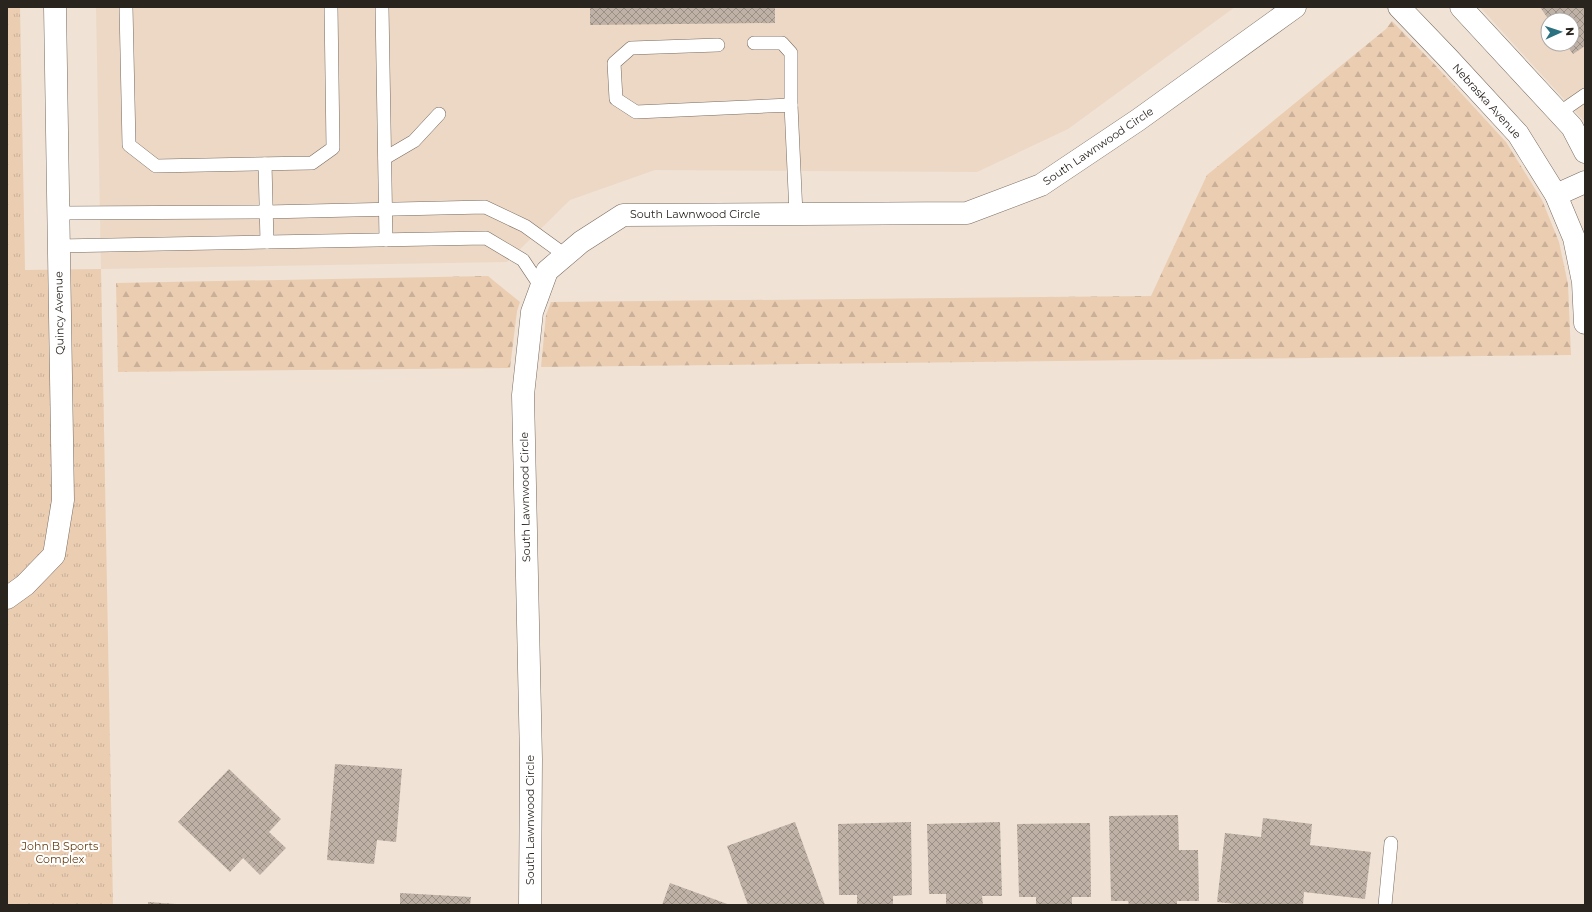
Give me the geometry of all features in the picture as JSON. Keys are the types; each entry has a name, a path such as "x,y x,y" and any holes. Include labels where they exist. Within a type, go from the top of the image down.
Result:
{"street":[{"name":"Quincy Avenue","path":"7,598 25,585 54,555 63,500 55,7"},
{"name":"South Lawnwood Circle","path":"530,905 531,759 523,395 532,312 547,271 581,242 623,215 967,212 1041,185 1138,120 1295,7"},
{"name":"Nebraska Avenue","path":"1399,7 1518,134 1556,195 1574,238 1583,282 1585,323"},
{"path":"1461,7 1572,128 1585,152"},
{"path":"1556,195 1585,182"}],"lane":[{"path":"126,7 129,145 156,166 312,163 332,148 331,7"},
{"path":"382,7 386,240"},
{"path":"754,43 782,43 791,53 791,105 796,214"},
{"path":"718,45 631,48 614,63 616,99 636,112 791,105"},
{"path":"1558,113 1585,95"},
{"path":"385,158 414,141 439,114"},
{"path":"265,164 267,242"},
{"path":"59,213 266,212 485,207 525,226 565,256"},
{"path":"58,246 486,238 523,260 541,287"},
{"path":"1385,905 1391,843"}],"shaded area":[{"path":"96,7 1235,7 1068,129 977,172 655,170 570,200 507,262 101,269"},
{"path":"1480,7 1585,7 1585,122"}],"green space":[{"name":"John B Sports Complex","path":"7,7 20,7 25,270 101,269 113,905 7,905"},
{"path":"1392,21 1506,142 1542,200 1559,242 1568,284 1571,355 541,367 546,315 551,302 1151,296 1207,175 1386,29"},
{"path":"488,276 520,302 517,311 510,368 118,372 116,283"}],"building":[{"path":"590,7 775,7 775,23 590,25"},
{"path":"1540,7 1585,7 1585,46 1580,49 1580,12 1543,12"},
{"path":"335,764 402,769 396,842 377,840 374,864 327,860"},
{"path":"229,769 281,819 269,832 286,848 260,875 243,858 230,872 178,822"},
{"path":"1178,815 1179,850 1198,850 1199,901 1177,901 1177,905 1129,905 1128,901 1111,901 1109,816"},
{"path":"1263,818 1312,824 1310,845 1371,852 1365,899 1304,892 1303,905 1246,905 1217,902 1225,833 1261,837"},
{"path":"795,822 825,905 748,905 727,846"},
{"path":"911,822 912,895 893,896 893,905 857,905 857,895 839,895 838,824"},
{"path":"1000,822 1002,896 982,896 983,905 946,905 946,894 929,894 927,824"},
{"path":"1090,823 1091,897 1072,897 1072,905 1036,905 1036,897 1019,897 1017,824"},
{"path":"670,883 730,905 662,905"},
{"path":"400,893 471,897 470,905 400,905"},
{"path":"148,902 176,904 176,905 148,905"}]}
